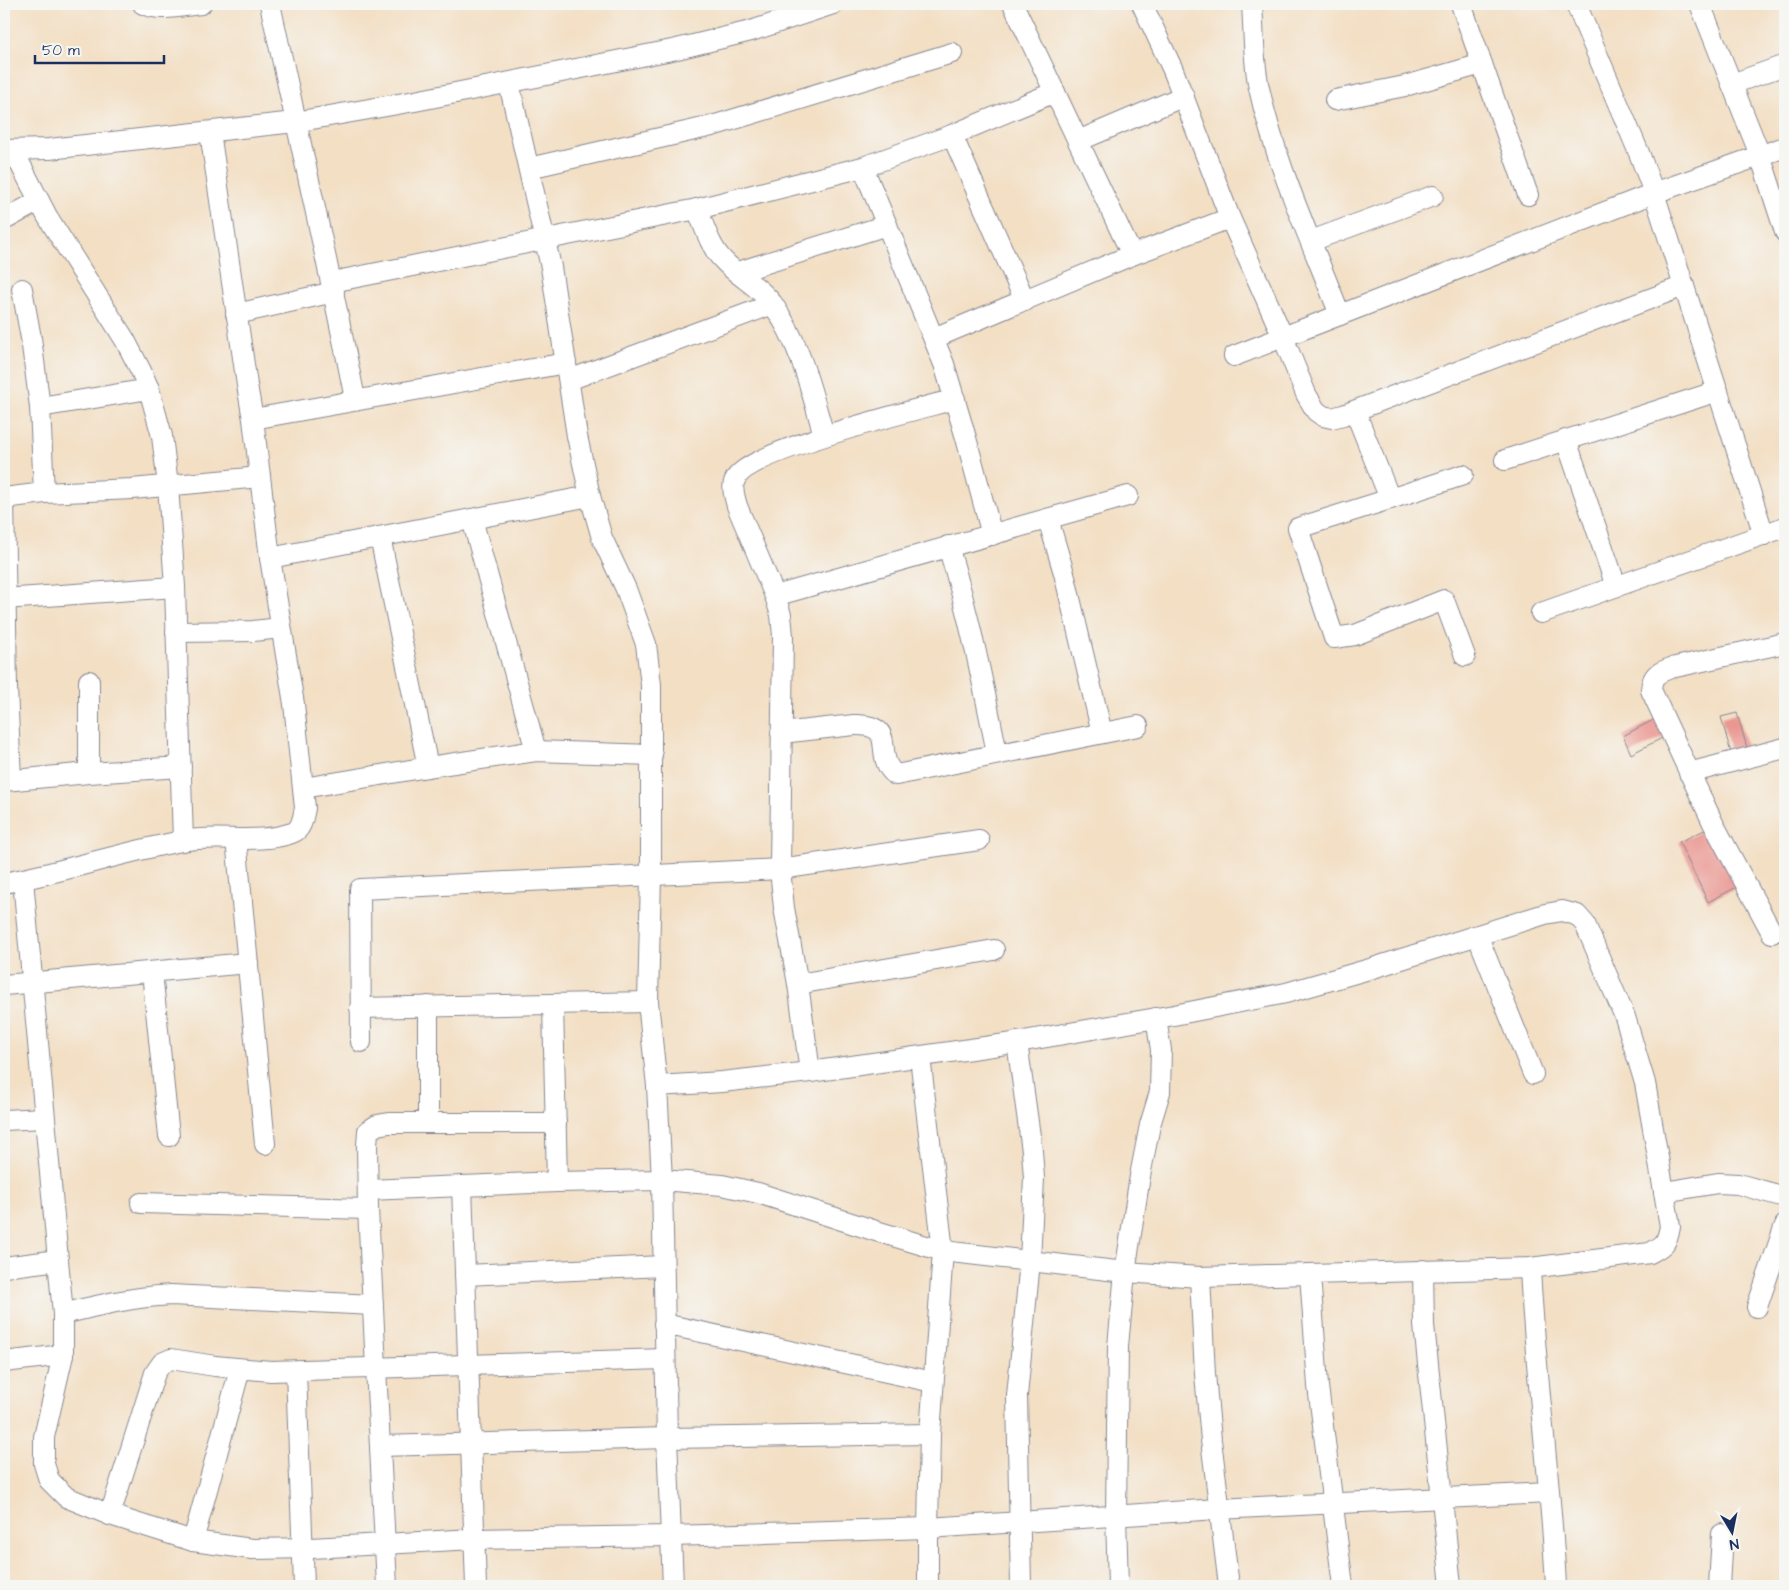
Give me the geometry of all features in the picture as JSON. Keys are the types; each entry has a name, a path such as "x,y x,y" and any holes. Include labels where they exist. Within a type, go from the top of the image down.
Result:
{"street":[{"path":"143,4 152,8 162,8 200,4"},
{"path":"270,4 333,287 355,400"},
{"path":"1013,4 1132,255"},
{"path":"1142,4 1184,96 1230,218 1306,394 1316,411 1323,416 1332,418 1355,411 1684,286"},
{"path":"1252,4 1253,41 1259,86 1284,173 1340,315"},
{"path":"1461,4 1528,195"},
{"path":"1576,4 1654,193 1764,535"},
{"path":"1700,4 1760,155 1785,232"},
{"path":"183,841 174,587 168,485 162,436 149,389 125,340 8,150 49,149 295,122 649,55 751,31 821,6"},
{"path":"529,168 712,126 952,53"},
{"path":"1336,100 1405,86 1482,64"},
{"path":"1732,84 1785,65"},
{"path":"509,83 552,267 577,436 590,496 602,538 626,588 646,644 651,686 651,876 648,1002 657,1086 662,1180 662,1266 673,1586"},
{"path":"236,314 333,287 697,209 863,167 952,135 1055,92"},
{"path":"1078,141 1184,96"},
{"path":"210,132 253,418 270,558 294,704 305,808 302,822 294,833 251,839 183,841 13,881 32,982 63,1314 63,1355 44,1437 44,1464 49,1480 66,1497 110,1515 194,1541 252,1549 474,1539 671,1536 928,1528 1218,1509 1549,1493"},
{"path":"952,135 1025,301"},
{"path":"1234,356 1654,193 1785,147"},
{"path":"863,167 934,338 955,399 992,535"},
{"path":"1311,241 1433,196"},
{"path":"4,220 39,201"},
{"path":"697,209 710,240 722,260 773,304 786,324 797,347 824,435"},
{"path":"934,338 1132,255 1230,218"},
{"path":"738,272 887,225"},
{"path":"22,289 31,338 40,407 44,493"},
{"path":"253,418 355,400 567,372 773,304"},
{"path":"40,407 149,389"},
{"path":"1505,460 1718,391"},
{"path":"810,1072 798,984 784,908 780,869 783,636 781,615 775,596 737,506 734,480 740,472 751,464 824,435 955,399"},
{"path":"1355,411 1390,499"},
{"path":"1566,440 1616,586"},
{"path":"1463,474 1298,528 1334,638 1355,634 1444,600 1465,656"},
{"path":"181,767 8,781 5,688 4,498 44,493 260,477"},
{"path":"270,558 590,496"},
{"path":"775,596 1128,496"},
{"path":"472,519 536,752"},
{"path":"1048,519 1064,573 1102,733"},
{"path":"1541,612 1785,527"},
{"path":"380,537 428,767"},
{"path":"948,546 976,650 997,753"},
{"path":"4,599 174,587"},
{"path":"176,632 253,631 281,628"},
{"path":"1772,933 1689,773 1651,690 1652,680 1656,673 1785,643"},
{"path":"89,681 89,773"},
{"path":"782,733 854,725 876,728 882,735 888,765 896,775 997,753 1138,726"},
{"path":"1689,773 1785,748"},
{"path":"303,788 428,767 536,752 652,755"},
{"path":"236,839 265,1144"},
{"path":"361,1042 360,889 780,869 978,840"},
{"path":"141,1203 368,1199 462,1186 662,1180 722,1185 758,1193 943,1251 1125,1272 1200,1277 1530,1268 1650,1253 1668,1241 1670,1226 1645,1083 1625,1017 1586,924 1577,915 1562,912 1545,914 1478,937 1286,993 1156,1018 1018,1042 810,1072 722,1082 657,1086"},
{"path":"1478,937 1533,1074"},
{"path":"798,984 994,950"},
{"path":"4,985 248,963"},
{"path":"152,972 168,1136"},
{"path":"360,1008 648,1002"},
{"path":"553,1004 557,1182"},
{"path":"428,1006 428,1123"},
{"path":"1118,1586 1116,1516 1118,1346 1125,1272 1140,1176 1150,1125 1160,1092 1161,1050 1156,1018"},
{"path":"1018,1042 1034,1178 1030,1261 1017,1396 1021,1586"},
{"path":"920,1057 943,1251 930,1434 928,1586"},
{"path":"4,1120 44,1118"},
{"path":"387,1586 368,1199 368,1131 377,1125 389,1123 556,1123"},
{"path":"1664,1192 1718,1183 1738,1184 1785,1197"},
{"path":"462,1186 476,1586"},
{"path":"1757,1307 1785,1225"},
{"path":"4,1267 58,1260"},
{"path":"465,1275 662,1266"},
{"path":"1530,1268 1535,1359 1549,1493 1556,1586"},
{"path":"1423,1270 1424,1325 1451,1586"},
{"path":"1310,1274 1318,1386 1343,1586"},
{"path":"1200,1277 1205,1374 1218,1509 1230,1586"},
{"path":"63,1314 123,1300 171,1295 373,1305"},
{"path":"664,1324 933,1382"},
{"path":"4,1362 63,1355"},
{"path":"110,1515 155,1373 162,1363 171,1358 215,1366 271,1371 665,1359"},
{"path":"194,1541 240,1369"},
{"path":"296,1371 304,1586"},
{"path":"380,1446 667,1438 930,1434"},
{"path":"1719,1586 1722,1534"}],"building":[{"path":"1737,713 1747,748 1731,753 1721,717"},
{"path":"1655,719 1664,737 1631,754 1623,736"},
{"path":"1711,827 1737,887 1708,902 1679,842"}]}
